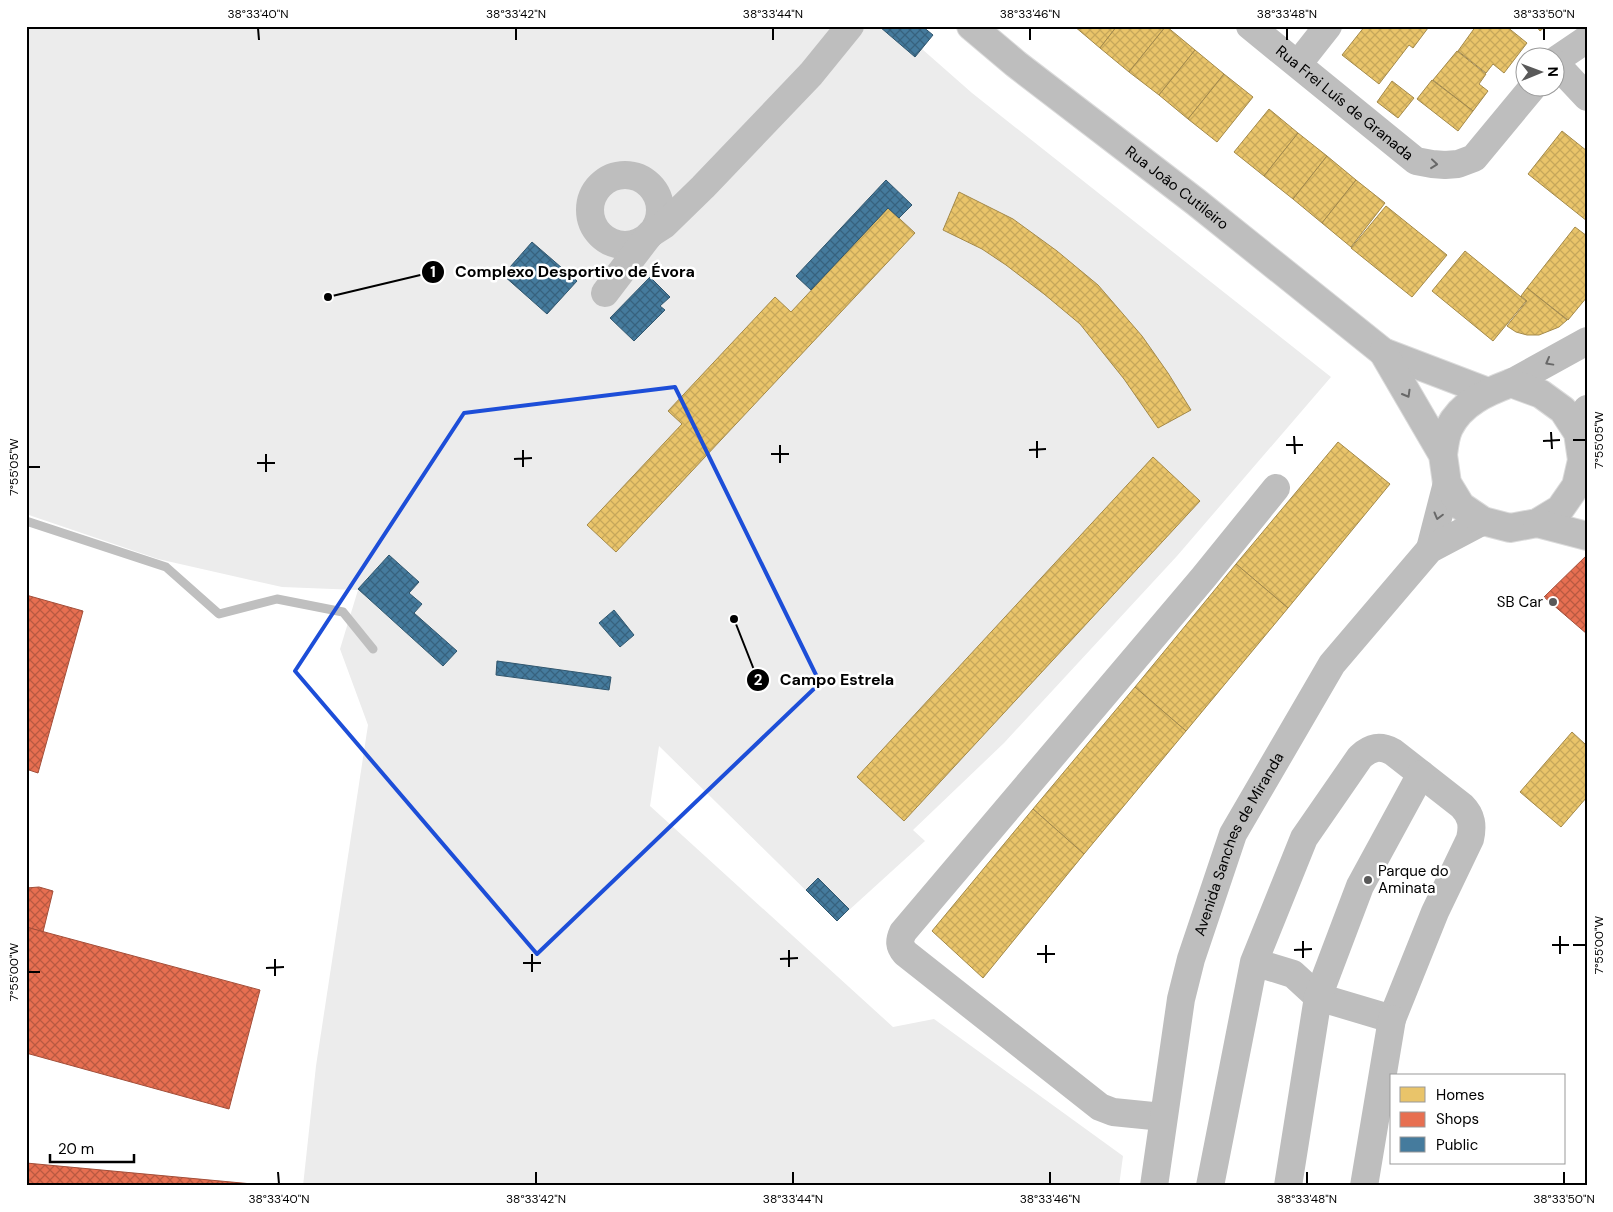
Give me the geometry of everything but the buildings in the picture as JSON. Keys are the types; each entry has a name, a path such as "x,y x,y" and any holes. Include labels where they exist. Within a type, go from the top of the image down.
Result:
{"street":[{"name":"Rua João Cutileiro","path":"971,26 1016,64 1196,202 1383,352 1442,455 1447,482 1462,506 1484,522 1510,528 1537,523 1560,508 1576,486 1584,463 1582,421 1541,394 1499,387 1383,352"},
{"name":"Rua Frei Luís de Granada","path":"1250,26 1416,161 1432,164 1458,164 1474,158 1524,98"},
{"path":"1298,64 1328,26"},
{"path":"605,293 650,234 664,225 703,187 798,88 811,74 845,28"},
{"path":"1566,54 1587,38"},
{"path":"1566,73 1587,97"},
{"path":"1499,387 1587,341"},
{"name":"Rua João Cutileiro","path":"1442,455 1448,429 1464,407 1499,387"},
{"name":"Avenida Sanches de Miranda","path":"1430,549 1447,482"},
{"path":"1163,1116 1113,1112 1100,1107 905,953 900,947 900,939 903,932 1204,578 1276,488"},
{"name":"Avenida Sanches de Miranda","path":"1154,1186 1181,998 1191,959 1233,834 1332,664 1430,549 1484,522"},
{"name":"Rua João Cutileiro","path":"1537,523 1587,536"},
{"path":"1210,1186 1254,962 1304,838 1360,757 1367,751 1375,748 1385,748 1393,752 1462,806 1468,812 1472,821 1472,831 1470,839 1435,912 1392,1019 1364,1186"},
{"path":"1288,1186 1318,997 1360,886 1421,774"},
{"path":"1254,962 1293,974 1318,997 1392,1019"}],"highlighted area":[{"path":"675,387 820,683 537,954 295,671 464,413"}],"shaded area":[{"path":"26,26 922,26 933,35 922,49 972,93 1331,377 1177,556 1004,743 913,830 925,841 837,921 659,746 650,806 893,1027 934,1019 1123,1156 1119,1186 303,1186 316,1066 368,725 340,649 358,590 282,587 158,559 26,514"}],"waterway":[{"path":"26,521 166,567 219,614 277,599 343,612 373,649"}],"place":[{"name":"Complexo Desportivo de Évora","path":"328,297"},
{"name":"SB Car","path":"1553,602"},
{"name":"Campo Estrela","path":"734,619"},
{"name":"Parque do Aminata","path":"1368,880"}]}
